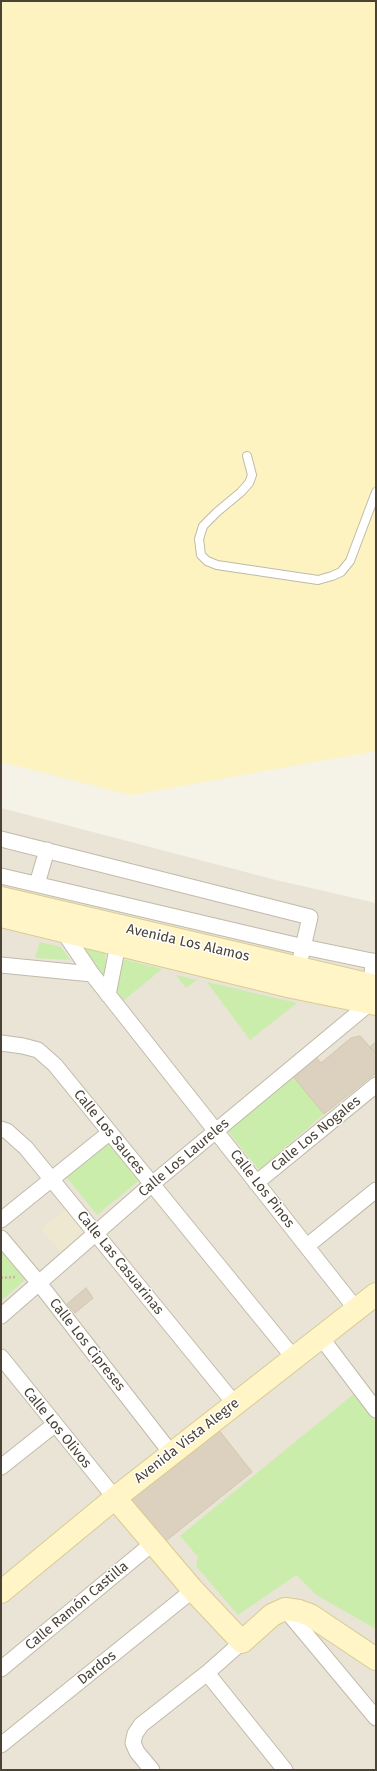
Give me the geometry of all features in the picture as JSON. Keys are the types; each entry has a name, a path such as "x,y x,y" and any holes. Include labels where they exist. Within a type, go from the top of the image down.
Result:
{"street":[{"path":"1,839 310,917 298,969"},
{"path":"41,917 42,886 47,850"},
{"path":"1,876 304,947 375,961 373,995"},
{"name":"Avenida Los Alamos","path":"1,898 41,917 62,931 292,987 373,995"},
{"name":"Avenida Los Alamos","path":"1,916 41,917 298,969 373,995"},
{"name":"Calle Los Pinos","path":"62,931 108,995 307,1246 370,1301"},
{"path":"108,995 118,944"},
{"path":"1,965 92,974"},
{"name":"Calle Los Laureles","path":"1,1316 97,1234 152,1184 217,1131 373,995"},
{"name":"Calle Los Sauces","path":"1,1043 38,1050 55,1065 293,1357"},
{"name":"Calle Los Nogales","path":"256,1183 376,1085"},
{"name":"Calle Las Casuarinas","path":"1,1129 7,1131 26,1148 234,1403"},
{"path":"1,1220 109,1133"},
{"path":"307,1246 376,1190"},
{"name":"Calle Los Cipreses","path":"1,1238 39,1283 171,1453"},
{"name":"Avenida Vista Alegre","path":"1,1592 234,1403 320,1336 370,1301"},
{"path":"320,1336 376,1410"},
{"name":"Calle Los Olivos","path":"1,1357 54,1425 115,1498"},
{"path":"1,1467 54,1425"},
{"path":"115,1498 193,1590 242,1642"},
{"name":"Calle Ramón Castilla","path":"1,1669 153,1543"},
{"name":"Dardos","path":"1,1745 193,1590"},
{"path":"285,1609 376,1718"},
{"path":"152,1770 137,1752 133,1743 135,1734 141,1725 207,1673 272,1615 285,1609 299,1611 310,1615 376,1659"},
{"path":"207,1673 285,1770"}],"lane":[{"path":"247,456 252,475 249,483 204,526 200,538 201,555 207,561 217,566 318,580 342,572 350,561 376,492"}],"shaded area":[{"path":"1,808 276,880 376,903 376,1770 1,1770"},
{"path":"66,1208 87,1232 62,1254 41,1230"}],"green space":[{"path":"40,942 61,947 70,960 35,958"},
{"path":"84,947 105,951 105,978 99,976"},
{"path":"123,959 162,969 123,1001 116,990"},
{"path":"176,975 197,980 186,988"},
{"path":"207,982 297,1003 250,1040"},
{"path":"292,1075 324,1114 259,1170 228,1131"},
{"path":"109,1139 142,1178 97,1215 65,1175"},
{"path":"1,1247 28,1277 1,1301"},
{"path":"355,1393 376,1421 376,1629 318,1596 296,1575 238,1615 196,1566 198,1557 180,1536"}],"sand":[{"path":"1,1 376,1 376,751 131,795 1,762"}],"building":[{"path":"360,1036 376,1054 376,1073 324,1114 292,1075 315,1056 321,1063 351,1038"},
{"path":"376,1042 376,1054 370,1047"},
{"path":"86,1288 93,1298 75,1313 67,1304"},
{"path":"218,1429 252,1472 162,1544 128,1501"}]}
